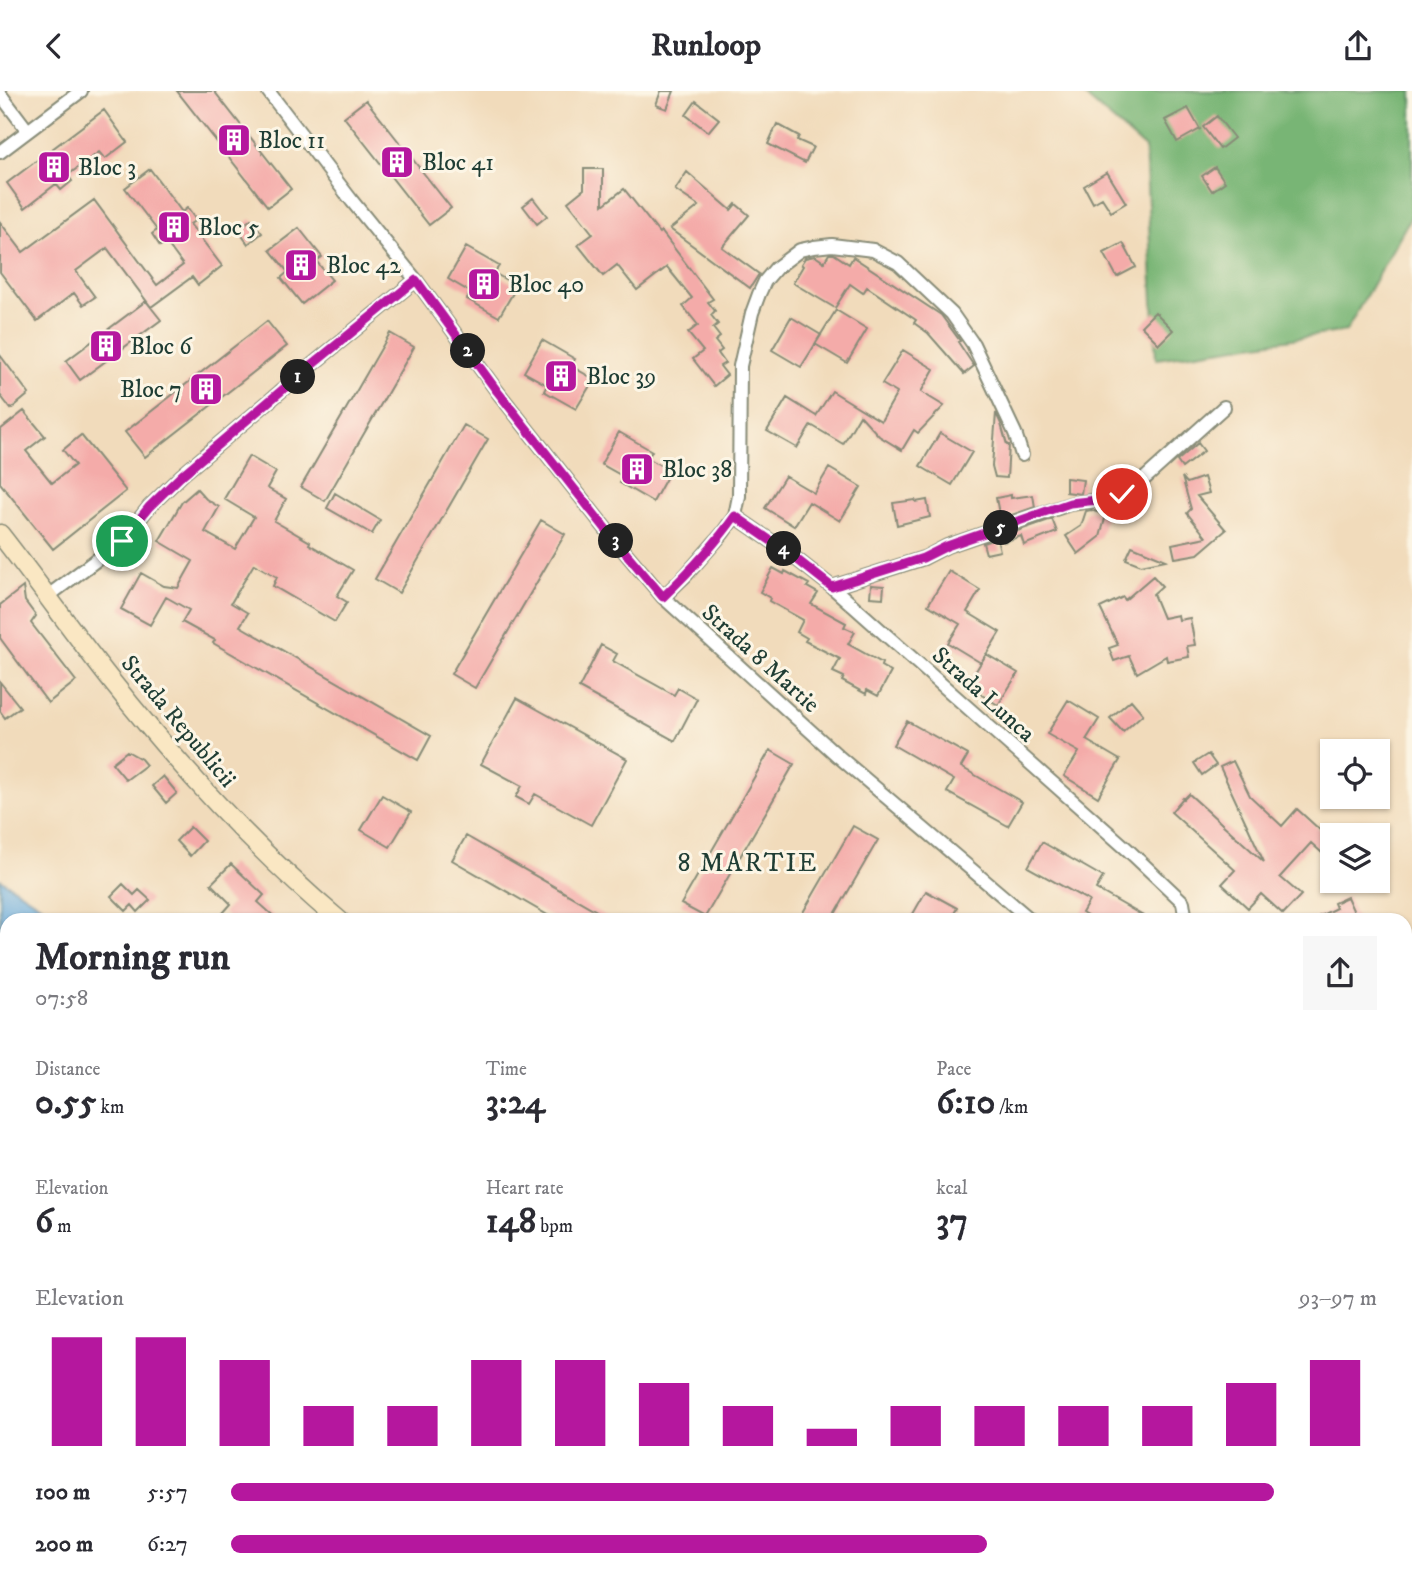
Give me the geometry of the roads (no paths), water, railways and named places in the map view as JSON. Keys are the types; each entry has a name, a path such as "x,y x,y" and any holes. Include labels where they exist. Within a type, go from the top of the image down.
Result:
{"main road":[{"name":"Strada Republicii","path":"0,534 109,678 209,797 278,866 331,913"}],"street":[{"path":"0,152 81,91"},
{"name":"Strada 8 Martie","path":"268,91 416,280 497,391 663,597 838,756 1023,913"},
{"path":"0,94 28,131"},
{"path":"663,597 723,534 735,516 739,496 740,366 752,313 765,281 776,268 800,250 832,246 854,247 873,250 898,264 952,314 973,344 1015,433 1022,455"},
{"path":"48,596 122,541 149,507 182,475 416,280"},
{"path":"832,587 923,558 947,546 1070,503 1107,499 1122,494 1143,480 1224,407"},
{"name":"Strada Lunca","path":"735,516 832,587 1128,850 1183,902 1185,913"}],"water":[{"path":"0,879 52,913 0,913"}],"place":[{"name":"Bloc 11","path":"234,140"},
{"name":"Bloc 41","path":"397,162"},
{"name":"Bloc 3","path":"54,167"},
{"name":"Bloc 5","path":"174,227"},
{"name":"Bloc 42","path":"301,265"},
{"name":"Bloc 40","path":"484,284"},
{"name":"Bloc 6","path":"106,346"},
{"name":"Bloc 39","path":"561,376"},
{"name":"Bloc 7","path":"206,389"},
{"name":"Bloc 38","path":"637,469"}],"district":[{"name":"8 MARTIE","path":"748,862"}]}
